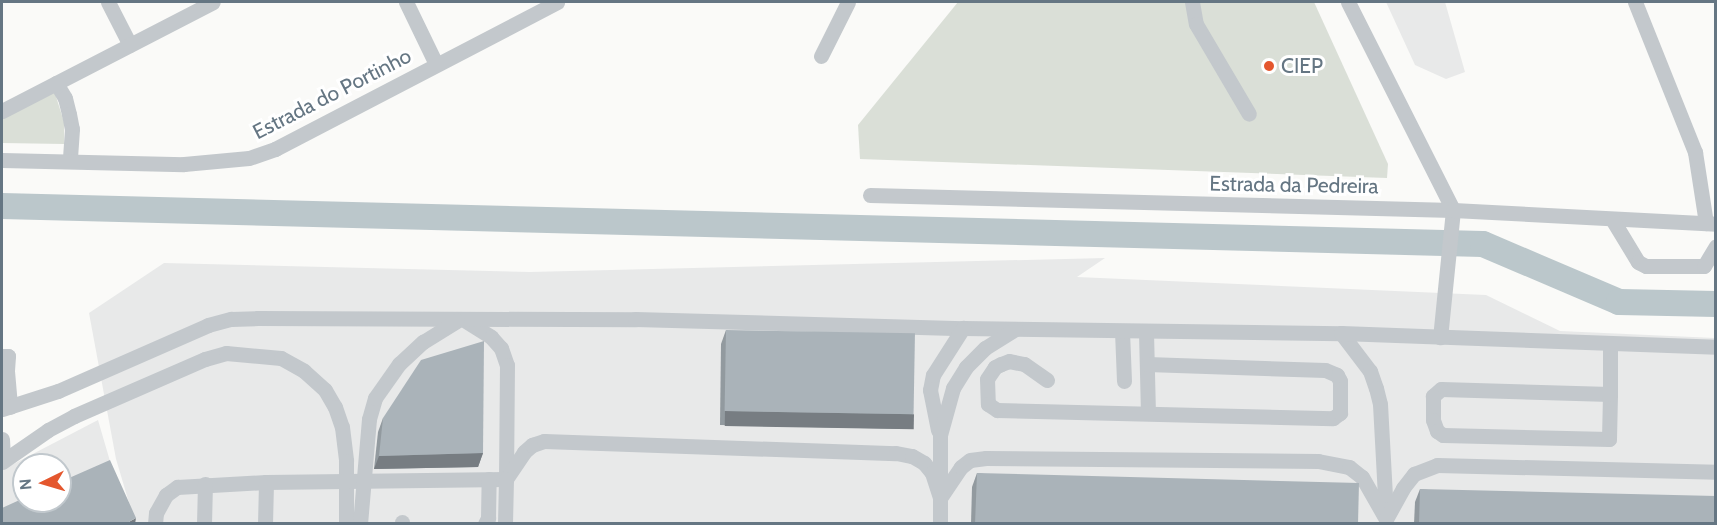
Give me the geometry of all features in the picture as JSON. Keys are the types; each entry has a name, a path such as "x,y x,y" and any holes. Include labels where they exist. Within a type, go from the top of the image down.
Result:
{"street":[{"path":"108,2 130,45"},
{"path":"2,111 213,2"},
{"path":"406,2 436,64"},
{"name":"Estrada do Portinho","path":"2,160 184,164 249,158 275,149 557,2"},
{"path":"821,56 848,2"},
{"path":"1192,2 1196,24 1249,114"},
{"path":"1348,2 1453,210 1440,337"},
{"path":"1635,2 1695,152 1711,223"},
{"path":"56,83 65,98 72,129 70,161"},
{"name":"Estrada da Pedreira","path":"870,195 1453,210 1711,223"},
{"path":"1612,219 1638,262 1646,266 1704,266 1716,246"},
{"path":"2,356 8,356 6,408 58,391 166,342 208,325 231,319 635,319 1146,332 1341,333 1716,347"},
{"path":"462,320 491,337 501,348 507,365 505,524"},
{"path":"360,524 369,419 382,385 399,364 423,342 462,320"},
{"path":"940,524 940,435 930,390 933,375 963,328"},
{"path":"940,435 953,388 966,367 986,348 1015,329"},
{"path":"1122,331 1124,381"},
{"path":"1146,332 1148,413"},
{"path":"1341,333 1370,371 1380,404 1386,521"},
{"path":"1610,343 1610,394 1610,440 1443,435 1439,434 1433,420 1433,396 1441,389 1610,394"},
{"path":"2,462 57,425 178,369 226,353 281,358 304,371 325,390 335,407 342,427 346,524"},
{"path":"1047,380 1024,364 1009,361 1001,364 987,379 988,404 997,410 1333,418 1340,413 1341,387 1337,375 1324,370 1147,364"},
{"path":"2,439 2,462"},
{"path":"506,479 524,452 532,445 554,441 896,453 912,456 924,463 932,473 940,498"},
{"path":"940,498 961,466 970,460 986,458 1318,460 1349,467 1362,477 1386,521"},
{"path":"1386,521 1402,488 1414,474 1437,465 1716,471"},
{"path":"485,524 488,518 489,479"},
{"path":"155,524 156,513 166,495 177,487 266,482 506,479"},
{"path":"265,524 266,482"},
{"path":"204,524 205,484"}],"shaded area":[{"path":"958,2 1314,2 1388,164 1387,178 860,159 858,125"},
{"path":"1386,2 1445,2 1465,72 1446,79 1415,65"},
{"path":"54,90 64,122 64,144 2,143 2,115"},
{"path":"1105,258 1077,277 1486,295 1560,331 1715,338 1715,523 135,523 116,459 89,313 164,263 530,272"},
{"path":"98,420 128,523 2,524 2,470 12,465 12,513 72,513 72,453 35,453"}],"building":[{"path":"726,330 915,333 914,414 725,411"},
{"path":"484,341 483,453 379,456 383,418 421,360"},
{"path":"110,460 136,518 125,524 2,524 2,508 12,503 12,513 72,513 72,477"},
{"path":"977,473 1359,483 1358,524 975,524"},
{"path":"1420,489 1716,496 1716,524 1419,524"}],"waterway":[{"path":"2,206 1483,244 1619,302 1716,304"}],"place":[{"name":"CIEP","path":"1269,66"}]}
